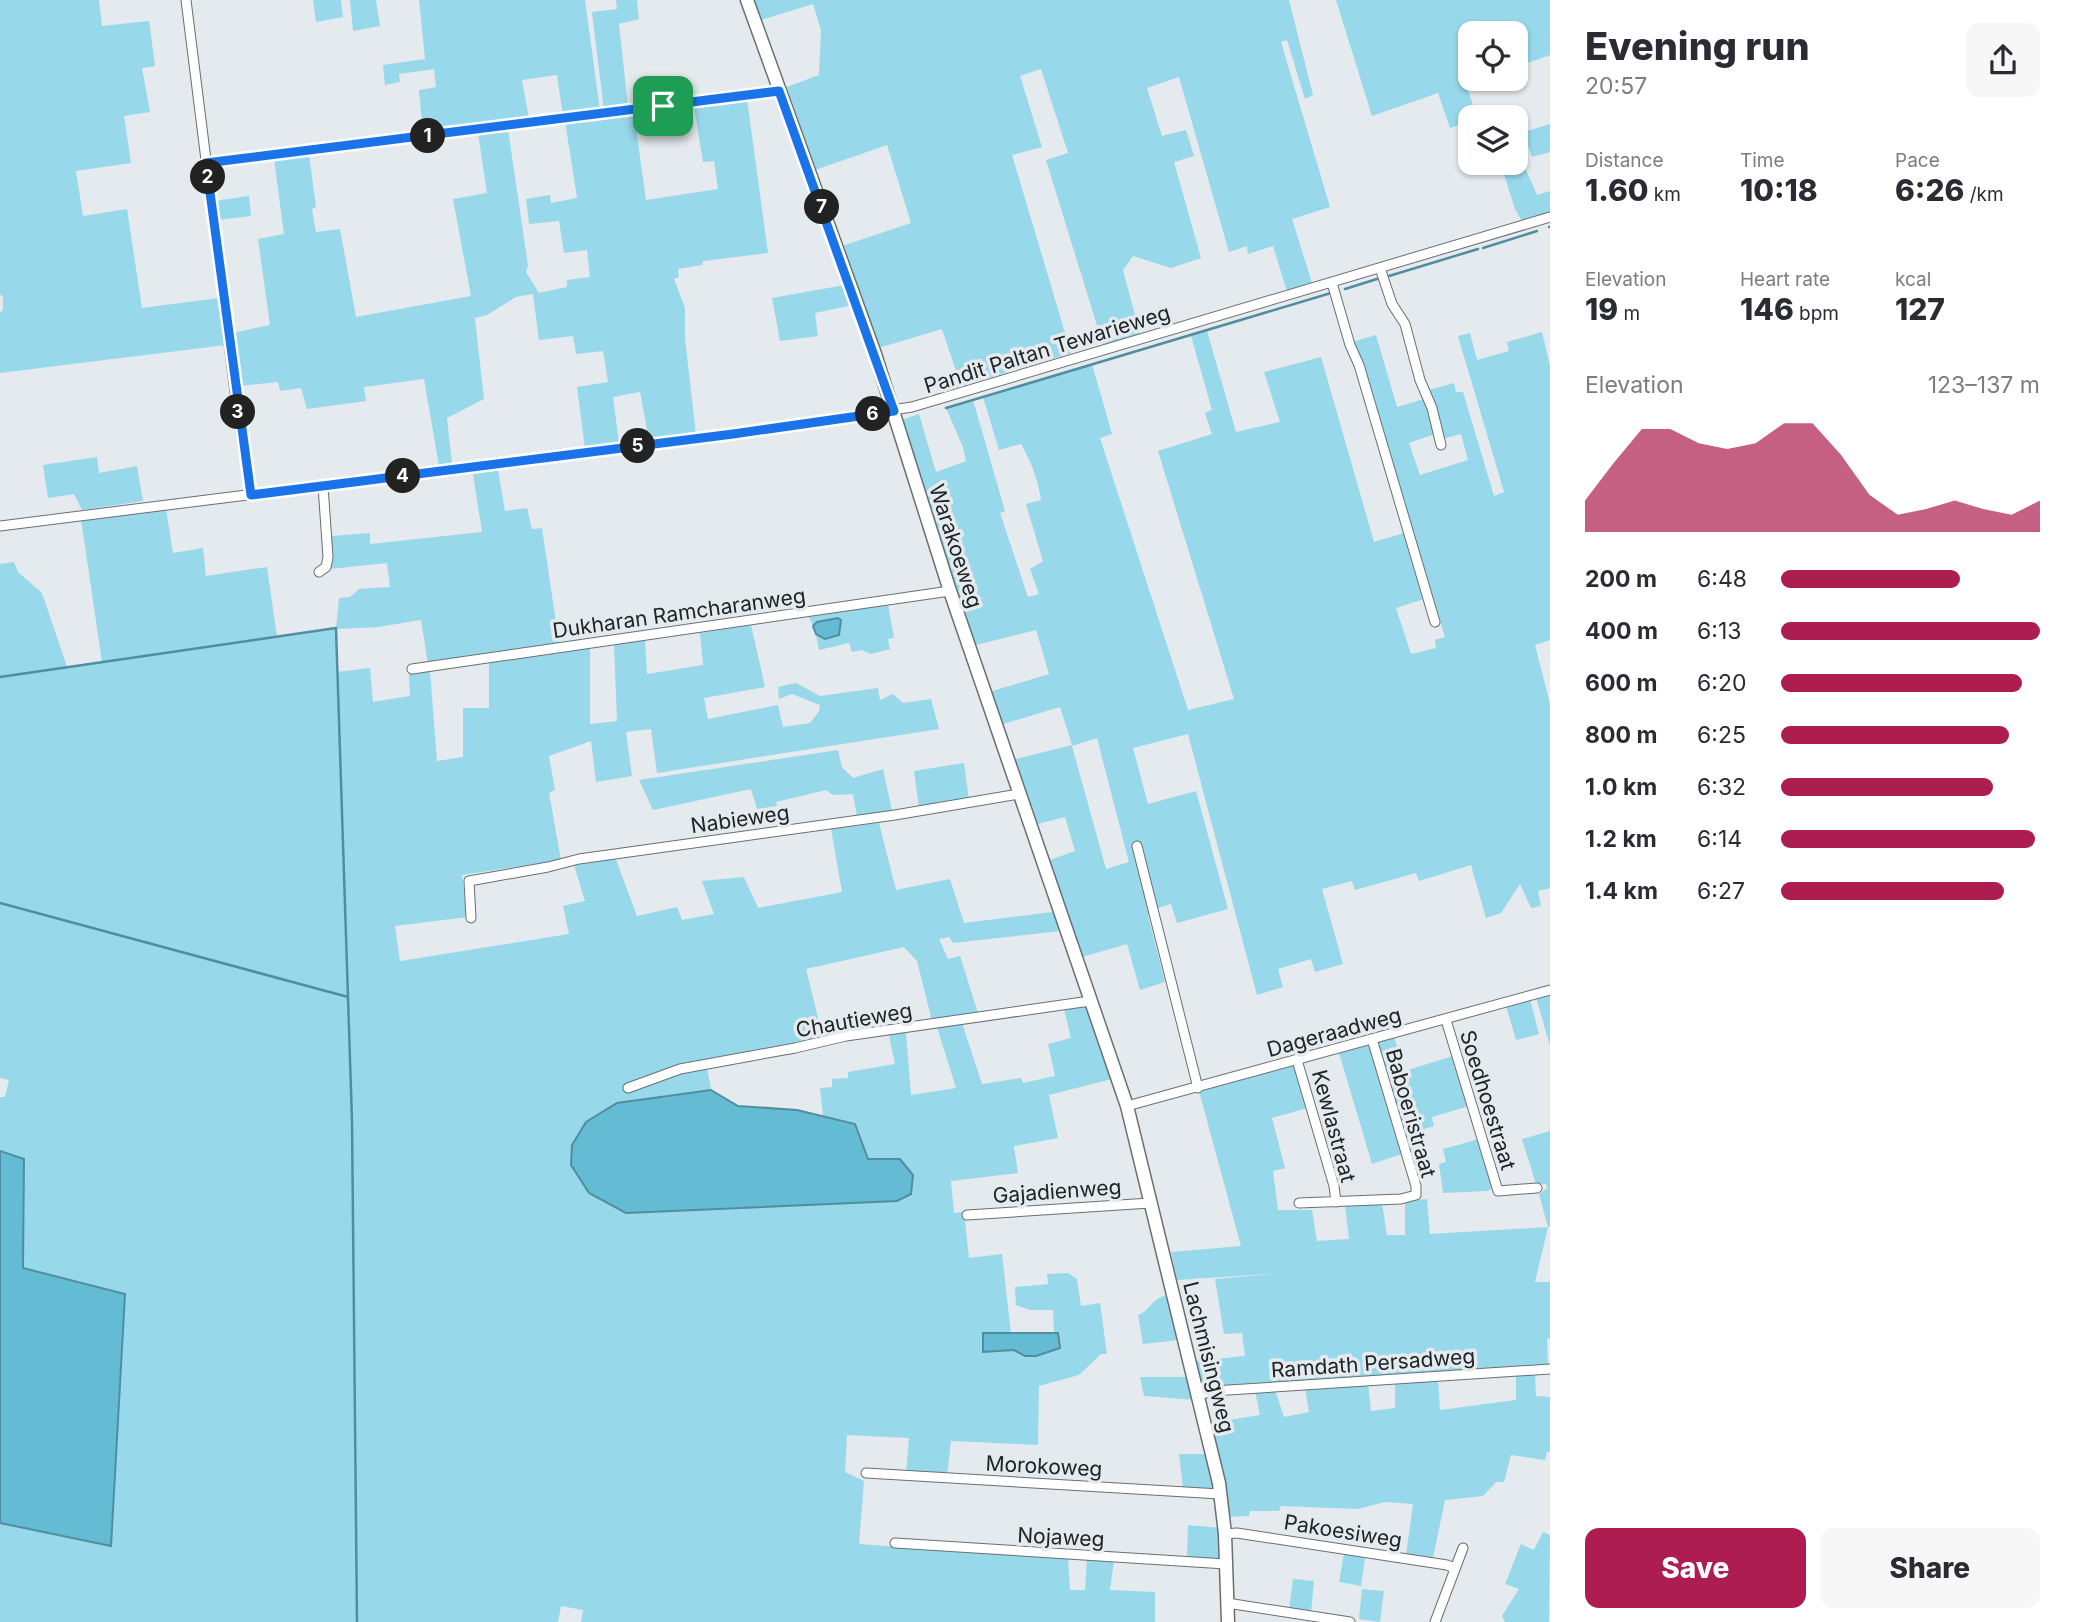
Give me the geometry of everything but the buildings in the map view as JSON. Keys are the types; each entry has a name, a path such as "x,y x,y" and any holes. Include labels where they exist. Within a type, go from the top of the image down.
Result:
{"street":[{"path":"186,0 251,495"},
{"name":"Warakoeweg","path":"747,0 894,411 894,421 950,591 1127,1106"},
{"path":"206,163 779,91"},
{"name":"Pandit Paltan Tewarieweg","path":"0,526 733,434 894,411 1550,217"},
{"path":"1380,268 1392,304 1405,324 1441,444"},
{"path":"1332,282 1435,622"},
{"path":"319,572 326,567 328,556 323,486"},
{"name":"Dukharan Ramcharanweg","path":"412,669 950,591"},
{"name":"Nabieweg","path":"471,918 468,882 579,859 895,815 1019,794"},
{"path":"1137,846 1198,1087"},
{"name":"Dageraadweg","path":"1127,1106 1550,990"},
{"name":"Chautieweg","path":"628,1088 680,1069 757,1056 846,1036 1090,1001"},
{"name":"Soedhoestraat","path":"1446,1020 1498,1191 1537,1188"},
{"name":"Baboeristraat","path":"1336,1202 1401,1199 1416,1195 1416,1186 1372,1040"},
{"name":"Kewlastraat","path":"1297,1060 1334,1186 1336,1202"},
{"name":"Lachmisingweg","path":"1127,1106 1199,1395 1220,1494 1225,1534 1228,1622"},
{"path":"1299,1203 1336,1202"},
{"name":"Gajadienweg","path":"967,1215 1150,1203"},
{"name":"Ramdath Persadweg","path":"1199,1395 1213,1391 1550,1369"},
{"name":"Morokoweg","path":"866,1473 1220,1494"},
{"name":"Pakoesiweg","path":"1225,1534 1237,1533 1454,1568"},
{"name":"Nojaweg","path":"895,1544 1226,1564"},
{"path":"1435,1622 1463,1548"},
{"path":"1227,1603 1350,1622"}],"shaded area":[{"path":"0,0 99,0 102,26 149,21 155,66 142,68 150,112 124,116 131,163 76,171 83,216 127,209 142,308 219,298 226,345 0,373 0,313 3,310 3,297 0,294"},
{"path":"313,0 341,0 343,17 316,22"},
{"path":"350,0 376,0 380,26 353,31"},
{"path":"419,0 585,0 600,111 563,116 557,75 522,80 529,119 423,133 419,90 436,87 434,69 399,74 400,82 385,85 383,65 425,59"},
{"path":"616,0 637,0 639,19 619,24 628,107 604,111 592,12 617,9"},
{"path":"751,0 1289,0 1313,95 1305,99 1287,40 1281,42 1330,207 1292,219 1312,283 1287,291 1273,246 1248,254 1247,246 1229,252 1179,77 1147,88 1162,136 1186,130 1194,156 1174,162 1201,258 1171,268 1133,256 1123,270 1140,334 1103,345 1046,160 1068,153 1041,69 1020,76 1042,147 1012,155 1071,353 961,386 942,329 875,349 839,247 911,223 887,145 815,170 784,88 819,75 821,30 813,4 758,21"},
{"path":"1336,0 1550,0 1550,55 1528,63 1528,21 1458,21 1458,91 1468,91 1473,105 1458,105 1458,125 1450,128 1438,93 1372,116"},
{"path":"747,99 768,253 703,261 702,265 678,269 679,277 674,279 685,308 685,339 696,434 649,440 640,392 613,397 619,443 585,448 577,387 608,382 603,351 576,354 573,336 539,340 533,294 516,297 487,315 475,318 484,399 447,418 452,463 439,466 424,379 364,387 366,401 307,409 301,388 280,391 278,382 239,386 232,333 270,325 258,239 284,234 274,159 309,154 316,207 312,209 316,232 340,229 356,317 471,296 453,199 487,193 478,133 508,129 528,266 526,272 539,293 567,287 567,280 590,277 587,250 564,253 559,221 529,224 526,199 550,195 551,203 577,198 565,121 634,114 646,200 718,189 714,161 703,162 694,107"},
{"path":"1550,124 1550,152 1532,157 1528,131"},
{"path":"1504,175 1528,175 1537,195 1550,191 1550,213 1522,221 1515,209"},
{"path":"249,196 251,216 218,220 215,201"},
{"path":"845,285 853,305 815,313 818,336 780,341 772,298"},
{"path":"1207,331 1236,432 1280,422 1264,372 1321,357 1374,542 1404,533 1424,599 1396,608 1411,654 1436,648 1435,640 1445,637 1362,363 1352,342 1376,335 1397,407 1424,399 1435,434 1409,443 1420,475 1468,460 1461,434 1442,439 1429,390 1454,383 1456,392 1463,392 1494,496 1504,492 1458,336 1470,333 1477,360 1509,351 1507,342 1542,332 1550,366 1550,640 1535,645 1550,704 1550,888 1538,891 1541,906 1531,908 1520,884 1501,913 1486,918 1471,865 1419,881 1416,873 1355,890 1352,881 1322,889 1343,964 1315,972 1311,959 1278,969 1283,987 1257,995 1188,734 1133,748 1148,804 1196,791 1228,909 1177,923 1171,904 1158,908 1159,913 1148,916 1165,982 1140,990 1127,944 1079,958 1047,861 1075,851 1065,817 1034,825 1012,760 1072,745 1060,707 1000,725 989,692 1049,674 1036,630 972,646 901,420 919,414 936,472 966,461 963,447 946,408 973,400 1005,511 1000,513 1028,597 1039,594 1030,569 1043,561 1026,504 1041,500 1038,485 1021,444 999,450 983,397 1092,364 1112,434 1100,438 1188,710 1234,699 1158,451 1212,434 1205,413 1212,410 1191,336","holes":["1097,738 1129,862 1106,869 1072,746"]},
{"path":"97,457 99,473 137,466 143,501 82,510 74,494 48,498 43,465"},
{"path":"498,470 505,511 527,508 532,529 542,528 559,643 428,664 421,620 378,627 336,629 337,672 370,668 373,702 410,696 409,673 430,671 437,761 463,757 463,708 489,708 489,661 590,647 590,724 617,721 614,644 645,640 647,674 703,665 700,633 751,625 765,687 704,698 708,719 778,705 783,727 810,723 820,705 792,694 779,699 778,687 796,683 820,696 878,688 880,700 893,694 903,703 931,699 939,729 657,773 651,729 626,732 632,776 596,782 591,741 549,756 555,790 549,793 561,860 462,875 467,917 395,926 400,961 569,934 563,906 585,901 574,865 615,857 637,916 677,907 682,920 714,914 702,881 744,877 758,908 842,892 831,829 879,823 896,890 950,879 964,923 1053,912 1060,931 953,943 949,937 939,939 948,959 960,956 978,1013 932,1021 917,961 904,947 806,969 823,1038 679,1064 625,1086 682,1070 707,1067 711,1090 617,1103 571,1165 900,1159 868,1159 854,1124 823,1116 820,1088 832,1087 832,1079 848,1078 848,1072 895,1064 889,1035 906,1032 911,1095 956,1088 937,1027 962,1023 982,1084 1021,1078 1023,1083 1055,1076 1048,1044 1071,1038 1064,1009 1087,1005 1112,1079 1049,1095 1058,1138 1014,1146 1018,1173 951,1181 954,1213 964,1212 969,1258 1002,1254 1011,1333 984,1333 1025,1356 1036,1356 1060,1348 1058,1333 1054,1333 1053,1310 1030,1310 1016,1305 1015,1287 1048,1284 1047,1274 1068,1273 1077,1279 1081,1306 1100,1303 1107,1354 1101,1354 1079,1375 1039,1386 1038,1445 951,1441 947,1476 906,1473 909,1438 847,1435 845,1472 864,1481 859,1544 1068,1559 1070,1590 1085,1590 1087,1559 1114,1561 1110,1590 1155,1592 1155,1622 581,1622 583,1610 561,1606 558,1622 0,1622 0,1519 125,1295 23,1268 24,1159 0,1151 0,1097 5,1097 9,1080 0,1078 0,564 14,562 18,572 42,593 67,667 102,662 81,519 166,509 173,553 203,548 206,576 267,567 277,637 336,628 339,598 350,597 359,589 390,587 387,563 330,569 331,536 370,533 370,544 482,532 473,474"},
{"path":"888,604 894,638 888,639 890,649 871,654 862,650 852,652 849,643 819,650 816,634 825,639 838,618 817,622 813,626 809,617"},
{"path":"838,618 841,620 839,635 825,639 816,634 813,626 817,622"},
{"path":"838,750 842,767 853,778 883,769 892,811 857,816 853,794 833,795 826,790 776,802 777,806 757,809 751,789 653,810 639,780"},
{"path":"964,763 969,800 919,808 914,771"},
{"path":"1550,994 1550,1046 1536,997"},
{"path":"1530,999 1539,1034 1516,1040 1506,1006"},
{"path":"1394,1037 1405,1071 1453,1056 1469,1106 1432,1117 1434,1126 1404,1135 1377,1041"},
{"path":"1370,1043 1402,1154 1372,1164 1339,1053"},
{"path":"1294,1064 1307,1108 1272,1118 1285,1168 1273,1171 1278,1210 1312,1210 1317,1241 1349,1239 1345,1205 1382,1203 1387,1235 1405,1235 1405,1201 1427,1199 1430,1234 1548,1227 1535,1282 1550,1282 1548,1366 1201,1391 1195,1361 1245,1356 1242,1333 1224,1334 1215,1279 1282,1273 1177,1280 1171,1252 1241,1246 1199,1091"},
{"path":"711,1090 738,1106 797,1110 855,1124 868,1159 900,1159 913,1175 911,1194 897,1201 626,1213 589,1193 571,1165 572,1145 586,1122 617,1103"},
{"path":"1550,1131 1550,1227 1539,1194 1547,1188 1546,1184 1536,1184 1522,1139"},
{"path":"1479,1139 1492,1189 1443,1193 1439,1164 1446,1162 1443,1149"},
{"path":"0,1151 24,1159 23,1268 125,1294 111,1546 0,1523"},
{"path":"1169,1295 1179,1340 1143,1344 1138,1315 1159,1298"},
{"path":"983,1333 1058,1333 1060,1348 1036,1356 1025,1356 1014,1350 983,1352"},
{"path":"1535,1373 1536,1396 1550,1397 1550,1452 1547,1452 1545,1460 1511,1455 1504,1482 1496,1482 1483,1496 1445,1500 1433,1558 1406,1555 1413,1504 1385,1502 1358,1509 1281,1506 1279,1511 1250,1511 1249,1516 1224,1517 1210,1423 1260,1415 1255,1391 1275,1390 1284,1417 1309,1412 1305,1388 1368,1383 1371,1411 1395,1408 1395,1383 1438,1379 1440,1410 1516,1400 1516,1374"},
{"path":"1140,1377 1190,1377 1196,1400 1144,1396"},
{"path":"1179,1454 1208,1454 1214,1489 1183,1487"},
{"path":"1188,1525 1221,1528 1222,1559 1187,1559"},
{"path":"1543,1532 1550,1535 1549,1622 1505,1622 1502,1616 1519,1589 1505,1584 1521,1544 1534,1550"},
{"path":"1344,1554 1365,1558 1361,1586 1339,1582"},
{"path":"1293,1579 1314,1581 1311,1613 1289,1610"},
{"path":"1362,1589 1384,1591 1380,1622 1359,1619"}],"waterway":[{"path":"1483,248 1537,231"},
{"path":"1389,276 1478,249"},
{"path":"1345,289 1377,279"},
{"path":"946,408 1331,293"},
{"path":"0,677 336,628 352,1121 357,1622"},
{"path":"0,903 348,997"}],"route":[{"path":"779,91 894,411 251,495 236,400 206,163 663,106 750,97 779,91"}]}
